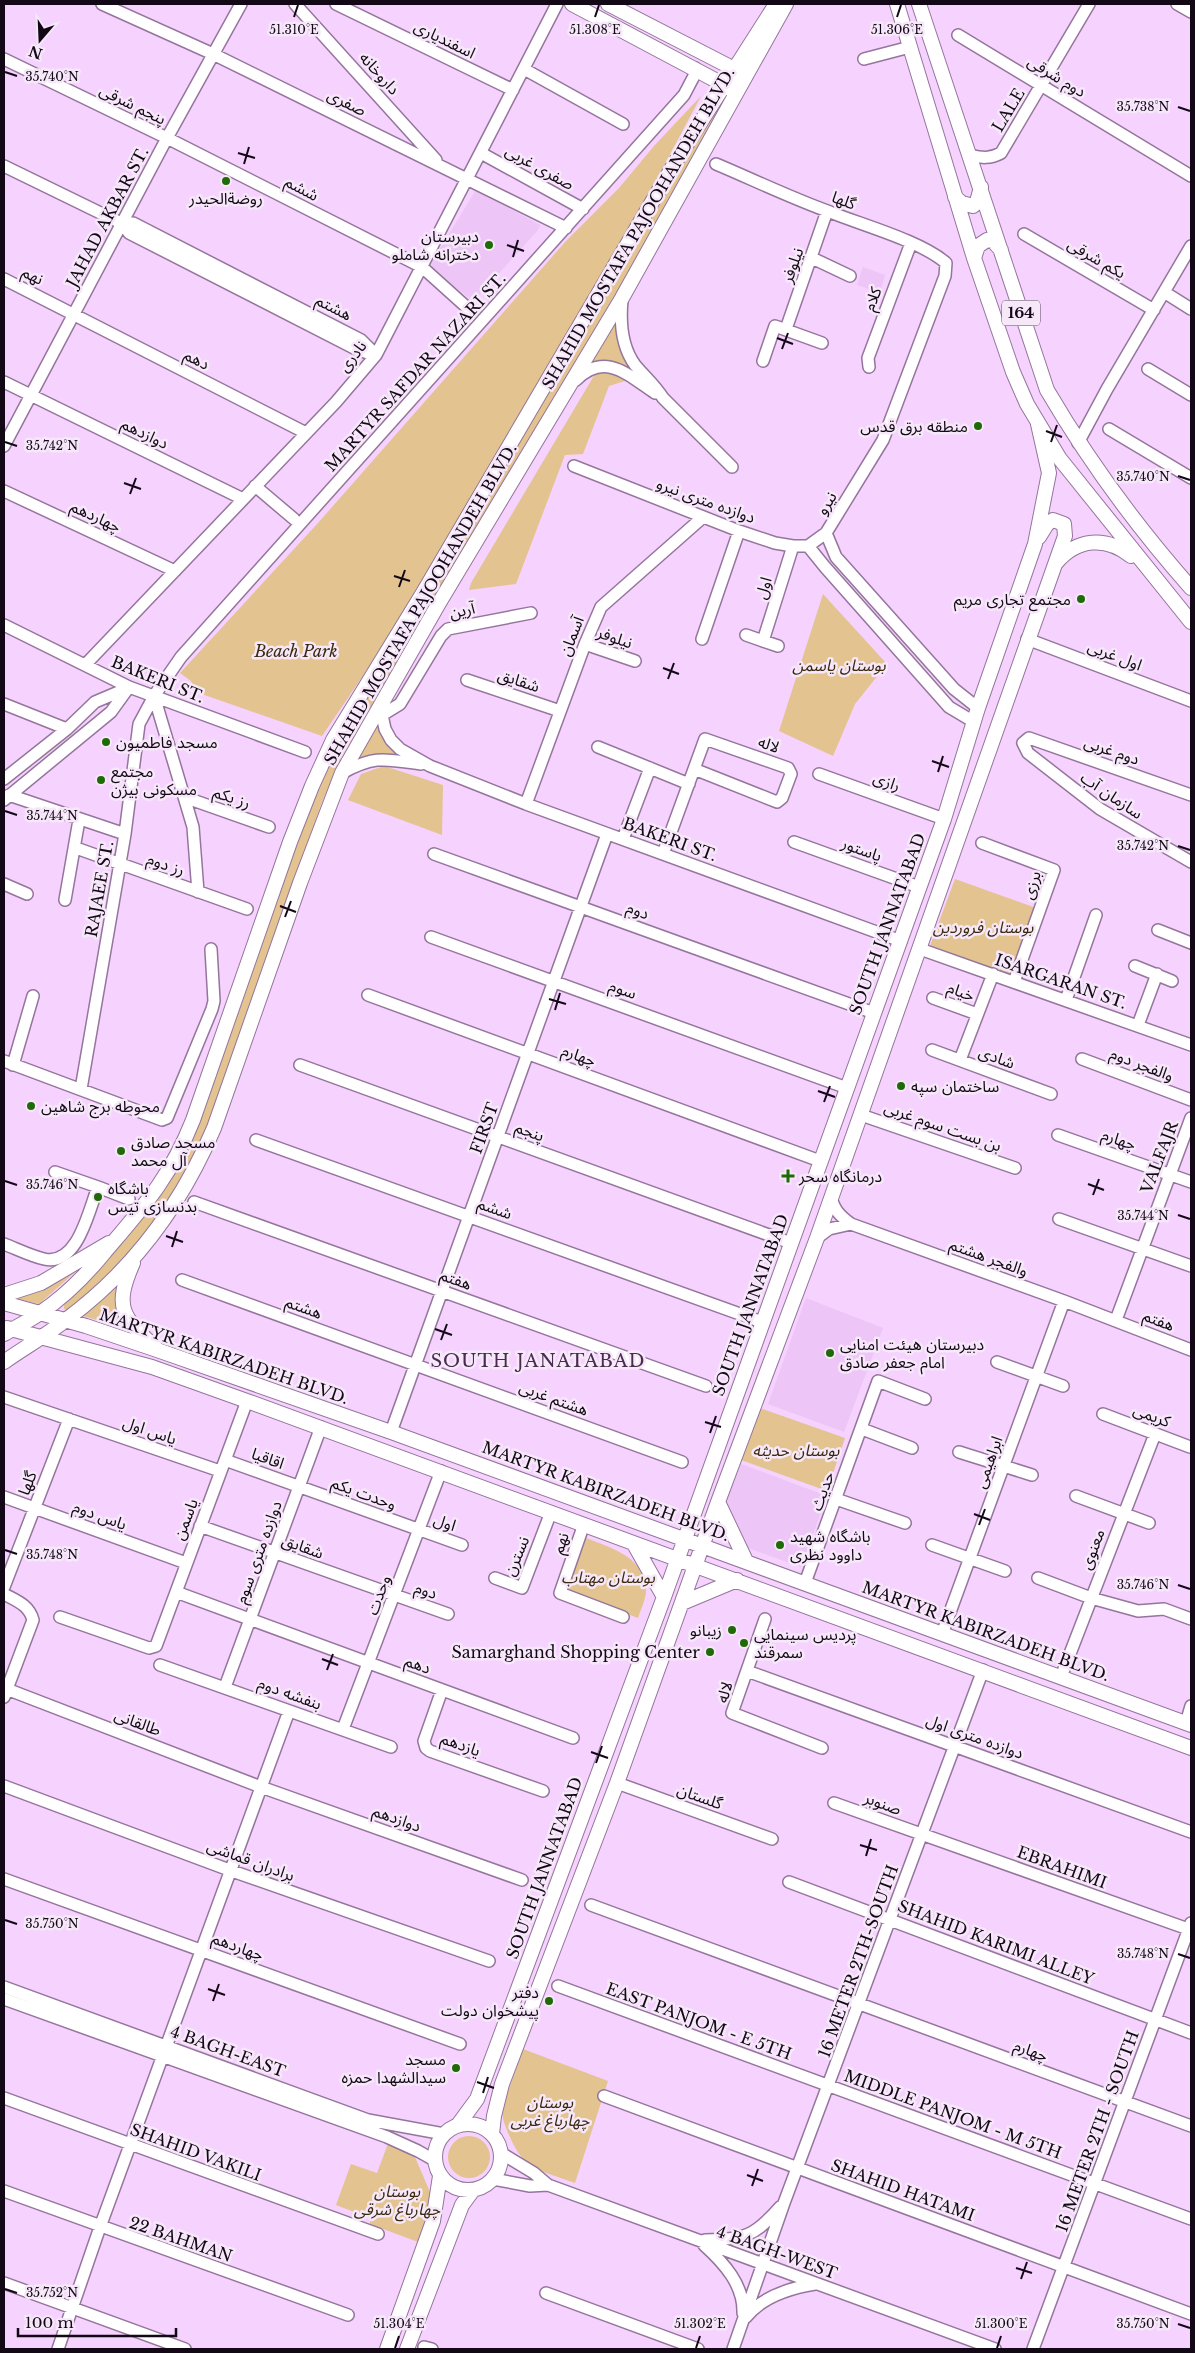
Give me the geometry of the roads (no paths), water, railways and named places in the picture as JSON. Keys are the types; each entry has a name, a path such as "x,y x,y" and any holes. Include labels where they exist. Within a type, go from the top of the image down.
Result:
{"main road":[{"path":"572,4 730,88"},
{"path":"608,4 739,71"},
{"name":"SHAHID MOSTAFA PAJOOHANDEH BLVD.","path":"4,1362 66,1320 135,1258 184,1190 200,1163 300,883 342,774 384,698 622,298 730,88 776,4"},
{"name":"SHAHID MOSTAFA PAJOOHANDEH BLVD.","path":"739,71 786,4"},
{"name":"164","path":"897,4 974,258 1013,372 1038,424 1060,459 1191,622"},
{"name":"164","path":"919,4 1047,390 1078,443 1121,501 1191,588"},
{"name":"SHAHID MOSTAFA PAJOOHANDEH BLVD.","path":"6,1330 39,1314 56,1301 120,1237 156,1192 180,1152 290,842 333,740 423,593 679,156 730,88"},
{"path":"955,197 962,203 973,206 978,202 981,187"},
{"path":"974,258 978,246 987,240 993,240 1002,250"},
{"path":"1035,544 1049,474 1038,424"},
{"path":"492,2134 494,2116 502,2084 617,1783 702,1544 817,1238 1064,536 1064,524 1053,520 1047,524 1035,544"},
{"path":"1052,567 1061,557 1084,542 1107,543 1121,548 1129,554 1158,583"},
{"name":"SOUTH JANNATABAD","path":"458,2125 477,2099 664,1597 683,1538 944,819 978,708 1035,544"},
{"path":"4,1295 42,1283 120,1237"},
{"path":"135,1258 124,1284 122,1299 125,1312 128,1321 160,1350"},
{"name":"MARTYR KABIRZADEH BLVD.","path":"4,1303 66,1320 160,1350 391,1432 702,1544 746,1562 1188,1724"},
{"path":"6,1330 42,1337 152,1367 247,1400 1191,1748"},
{"path":"718,1502 746,1562"},
{"path":"634,1544 664,1597"},
{"path":"682,1603 737,1580"},
{"path":"458,2125 476,2125 492,2134 498,2143 501,2154 498,2172 493,2179 480,2188 473,2190 456,2188 447,2183 440,2176 434,2160 435,2151 444,2134 458,2125"},
{"path":"387,2349 433,2221 440,2176"},
{"path":"407,2349 462,2205 473,2190"}],"street":[{"name":"صفری","path":"102,4 213,54 468,178"},
{"name":"JAHAD AKBAR ST.","path":"4,446 167,138 241,4"},
{"name":"داروخانه","path":"295,4 441,165"},
{"name":"اسفندیاری","path":"336,4 513,90"},
{"name":"نادری","path":"85,665 306,433 376,355 557,4"},
{"name":"LALE","path":"970,155 983,158 993,157 1001,153 1043,85 1089,4"},
{"path":"1177,4 1191,12"},
{"name":"دوم شرقی","path":"958,34 1191,176"},
{"path":"864,59 910,47"},
{"name":"پنجم شرقی","path":"4,59 167,138"},
{"name":"MARTYR SAFDAR NAZARI ST.","path":"154,696 181,657 647,137 687,90 694,76 695,68"},
{"path":"524,69 623,124"},
{"name":"ششم","path":"167,138 422,267 472,312"},
{"name":"صفری غربی","path":"481,153 583,209"},
{"name":"گلها","path":"716,164 936,254 946,262 945,276"},
{"name":"هشتم","path":"4,166 123,224 129,233 356,349 376,355"},
{"path":"468,178 566,228"},
{"name":"نیلوفر","path":"786,329 827,211"},
{"name":"یکم شرقی","path":"1024,234 1154,310"},
{"name":"کلام","path":"869,367 868,358 911,243"},
{"path":"1078,443 1107,389 1191,246"},
{"path":"812,258 850,276"},
{"name":"نیرو","path":"945,276 883,440 826,533 836,557 954,689 978,708"},
{"name":"نهم","path":"4,279 74,314"},
{"path":"1164,292 1191,309"},
{"path":"622,298 620,315 626,347 635,365 655,386 663,398 732,467"},
{"name":"دهم","path":"74,314 306,433"},
{"path":"763,361 776,326 822,343"},
{"path":"568,388 586,370 614,366 663,398"},
{"path":"1148,369 1191,395"},
{"path":"4,382 32,395"},
{"name":"دوازدهم","path":"32,395 243,499"},
{"path":"1109,429 1191,478"},
{"name":"دوازده متری نیرو","path":"574,466 739,531 793,546 808,546"},
{"path":"255,486 294,519"},
{"name":"چهاردهم","path":"4,491 175,571"},
{"name":"آسمان","path":"526,804 598,612 605,603 702,518"},
{"path":"702,639 739,531"},
{"path":"826,533 808,546 949,707 974,722"},
{"name":"اول","path":"763,640 793,546"},
{"name":"آرین","path":"382,715 400,704 441,636 448,629 532,613"},
{"path":"878,626 888,616"},
{"name":"BAKERI ST.","path":"4,625 129,687 305,752"},
{"path":"746,635 778,646"},
{"name":"اول غربی","path":"1027,639 1191,701"},
{"name":"نیلوفر","path":"585,644 635,661"},
{"name":"شقایق","path":"467,680 560,711"},
{"path":"4,779 66,729 95,702 129,687"},
{"path":"7,797 111,712 129,687"},
{"path":"154,696 193,827 198,892"},
{"name":"RAJAEE ST.","path":"81,1089 125,834 139,724 154,696"},
{"name":"BAKERI ST.","path":"384,698 382,715 385,729 391,740 400,749 430,766 526,804 900,941"},
{"path":"4,704 66,729"},
{"name":"دوم غربی","path":"1023,743 1029,738 1191,795"},
{"name":"لاله","path":"664,854 694,769 705,739 788,768 791,774 782,798 778,802 694,769"},
{"name":"سازمان آب","path":"1023,743 1028,753 1100,809 1191,862"},
{"path":"598,748 689,784"},
{"name":"BAKERI ST.","path":"342,774 358,764 376,759 430,766"},
{"path":"623,839 650,768"},
{"name":"رازی","path":"819,774 944,819"},
{"path":"7,797 125,834"},
{"name":"رز یکم","path":"184,798 269,827"},
{"path":"66,900 76,848 79,820"},
{"name":"FIRST","path":"391,1432 607,834"},
{"name":"پاستور","path":"794,842 919,887"},
{"name":"برزی","path":"982,843 1054,870 1014,982"},
{"name":"رز دوم","path":"76,848 247,909"},
{"name":"دوم","path":"434,854 874,1013"},
{"path":"4,884 27,894"},
{"path":"1066,1000 1096,915"},
{"path":"1158,930 1191,943"},
{"name":"سوم","path":"431,936 847,1088"},
{"path":"33,996 9,1063 162,1120 167,1118 212,1009 214,1001 211,949"},
{"name":"ISARGARAN ST.","path":"920,949 1191,1045"},
{"path":"1135,966 1172,981"},
{"path":"960,1060 993,974"},
{"path":"1138,1025 1157,974"},
{"name":"چهارم","path":"368,995 820,1161"},
{"name":"خیام","path":"933,998 977,1014"},
{"name":"شادی","path":"932,1050 1051,1094"},
{"name":"والفجر دوم","path":"1082,1059 1191,1100"},
{"name":"پنجم","path":"300,1065 791,1243"},
{"name":"بن بست سوم غربی","path":"861,1115 1014,1168"},
{"name":"VALFAJR","path":"1116,1320 1191,1118"},
{"name":"چهارم","path":"1058,1135 1191,1182"},
{"name":"ششم","path":"256,1140 762,1322"},
{"path":"55,1172 129,1199"},
{"path":"4,1244 46,1260 64,1255 77,1243 98,1187"},
{"path":"831,1197 834,1207 841,1217 851,1224"},
{"name":"هفتم","path":"194,1202 706,1386"},
{"path":"1059,1219 1191,1266"},
{"path":"817,1238 829,1229 851,1224"},
{"name":"والفجر هشتم","path":"851,1224 1116,1320"},
{"name":"هشتم","path":"182,1280 416,1365"},
{"name":"ابراهیمی","path":"942,1634 1064,1301"},
{"name":"هفتم","path":"1116,1320 1191,1350"},
{"path":"997,1362 1063,1386"},
{"name":"هشتم غربی","path":"416,1365 682,1462"},
{"name":"حدیث","path":"805,1583 878,1381 925,1399"},
{"name":"یاس اول","path":"4,1397 220,1471"},
{"name":"یاسمن","path":"60,1617 154,1648 247,1400"},
{"name":"کریمی","path":"1103,1414 1190,1447"},
{"name":"گلها","path":"4,1587 69,1419"},
{"name":"دوازده متری سوم","path":"225,1687 321,1427"},
{"path":"862,1429 912,1448"},
{"name":"معنوی","path":"1061,1677 1155,1434"},
{"path":"959,1452 1032,1475"},
{"name":"اقاقیا","path":"225,1460 299,1486"},
{"name":"وحدت","path":"343,1730 395,1597 441,1471"},
{"name":"وحدت یکم","path":"299,1486 418,1530"},
{"path":"1076,1496 1149,1524"},
{"name":"یاس دوم","path":"4,1497 186,1563"},
{"path":"836,1499 905,1523"},
{"name":"نسترن","path":"495,1578 522,1588 551,1512"},
{"name":"نهم","path":"584,1524 560,1593 622,1617"},
{"name":"شقایق","path":"200,1526 395,1597"},
{"name":"اول","path":"418,1530 462,1545"},
{"path":"932,1545 1005,1571"},
{"path":"1038,1578 1091,1598 1138,1611 1164,1608 1191,1619"},
{"name":"دهم","path":"176,1592 573,1738"},
{"path":"4,1594 24,1605 30,1611 32,1620 5,1691"},
{"name":"دوم","path":"395,1597 448,1614"},
{"name":"لاله","path":"765,1619 732,1713 822,1748"},
{"name":"بنفشه دوم","path":"160,1665 343,1730"},
{"name":"16 METER 2TH-SOUTH","path":"732,2349 784,2202 829,2086 983,1670"},
{"name":"دوازده متری اول","path":"747,1671 1191,1832"},
{"name":"یازدهم","path":"442,1690 424,1741 426,1748 543,1791"},
{"name":"طالقانی","path":"5,1691 261,1786"},
{"path":"1188,1724 1191,1706"},
{"path":"58,2349 100,2227 164,2051 203,1951 289,1711"},
{"path":"343,1730 391,1747"},
{"name":"گلستان","path":"617,1783 772,1839"},
{"name":"برادران قماشی","path":"4,1786 232,1871 489,1961"},
{"name":"دوازدهم","path":"261,1786 522,1880"},
{"name":"صنوبر","path":"834,1803 922,1834"},
{"name":"EBRAHIMI","path":"922,1834 1190,1928"},
{"name":"چهاردهم","path":"4,1879 460,2044"},
{"name":"SHAHID KARIMI ALLEY","path":"788,1882 1191,2033"},
{"name":"چهارم","path":"591,1906 1191,2126"},
{"name":"16 METER 2TH - SOUTH","path":"1033,2349 1190,1928"},
{"name":"EAST PANJOM - E 5TH","path":"558,1986 829,2086"},
{"name":"4 BAGH-EAST","path":"4,1987 386,2137 434,2160"},
{"name":"4 BAGH-EAST","path":"4,1999 368,2120 444,2134"},
{"name":"MIDDLE PANJOM - M 5TH","path":"829,2086 1191,2219"},
{"name":"SHAHID HATAMI","path":"604,2096 1191,2314"},
{"name":"SHAHID VAKILI","path":"4,2098 378,2234"},
{"path":"501,2154 548,2185"},
{"path":"493,2179 530,2186 548,2185"},
{"name":"4 BAGH-WEST","path":"548,2185 995,2349"},
{"name":"22 BAHMAN","path":"4,2191 348,2315"},
{"path":"699,2241 725,2240 745,2236 761,2229 784,2202"},
{"path":"699,2241 715,2256 736,2284 742,2295 743,2320"},
{"path":"4,2283 185,2349"},
{"path":"743,2320 761,2303 774,2296 789,2290 818,2284"},
{"path":"546,2293 698,2349"}],"place":[{"name":"روضةالحیدر","path":"226,181"},
{"name":"دبیرستان دخترانه شاملو","path":"489,245"},
{"name":"منطقه برق قدس","path":"978,426"},
{"name":"مجتمع تجاری مریم","path":"1081,599"},
{"name":"مسجد فاطمیون","path":"106,742"},
{"name":"مجتمع مسکونی بیژن","path":"101,780"},
{"name":"ساختمان سپه","path":"901,1086"},
{"name":"محوطه برج شاهین","path":"31,1106"},
{"name":"مسجد صادق آل محمد","path":"121,1151"},
{"name":"درمانگاه سحر","path":"788,1176"},
{"name":"باشگاه بدنسازی تیس","path":"98,1197"},
{"name":"دبیرستان هیئت امنایی امام جعفر صادق","path":"830,1353"},
{"name":"باشگاه شهید داوود نظری","path":"780,1545"},
{"name":"زیبانو","path":"732,1630"},
{"name":"پردیس سینمایی سمرقند","path":"744,1643"},
{"name":"Samarghand Shopping Center","path":"710,1652"},
{"name":"دفتر پیشخوان دولت","path":"549,2001"},
{"name":"مسجد سیدالشهدا حمزه","path":"456,2068"}],"district":[{"name":"SOUTH JANATABAD","path":"538,1361"}],"park label":[{"name":"Beach Park","path":"296,651"},
{"name":"بوستان یاسمن","path":"839,665"},
{"name":"بوستان فروردین","path":"983,927"},
{"name":"بوستان حدیثه","path":"796,1450"},
{"name":"بوستان مهتاب","path":"608,1577"},
{"name":"بوستان چهارباغ غربی","path":"550,2111"},
{"name":"بوستان چهارباغ شرقی","path":"397,2200"}]}
